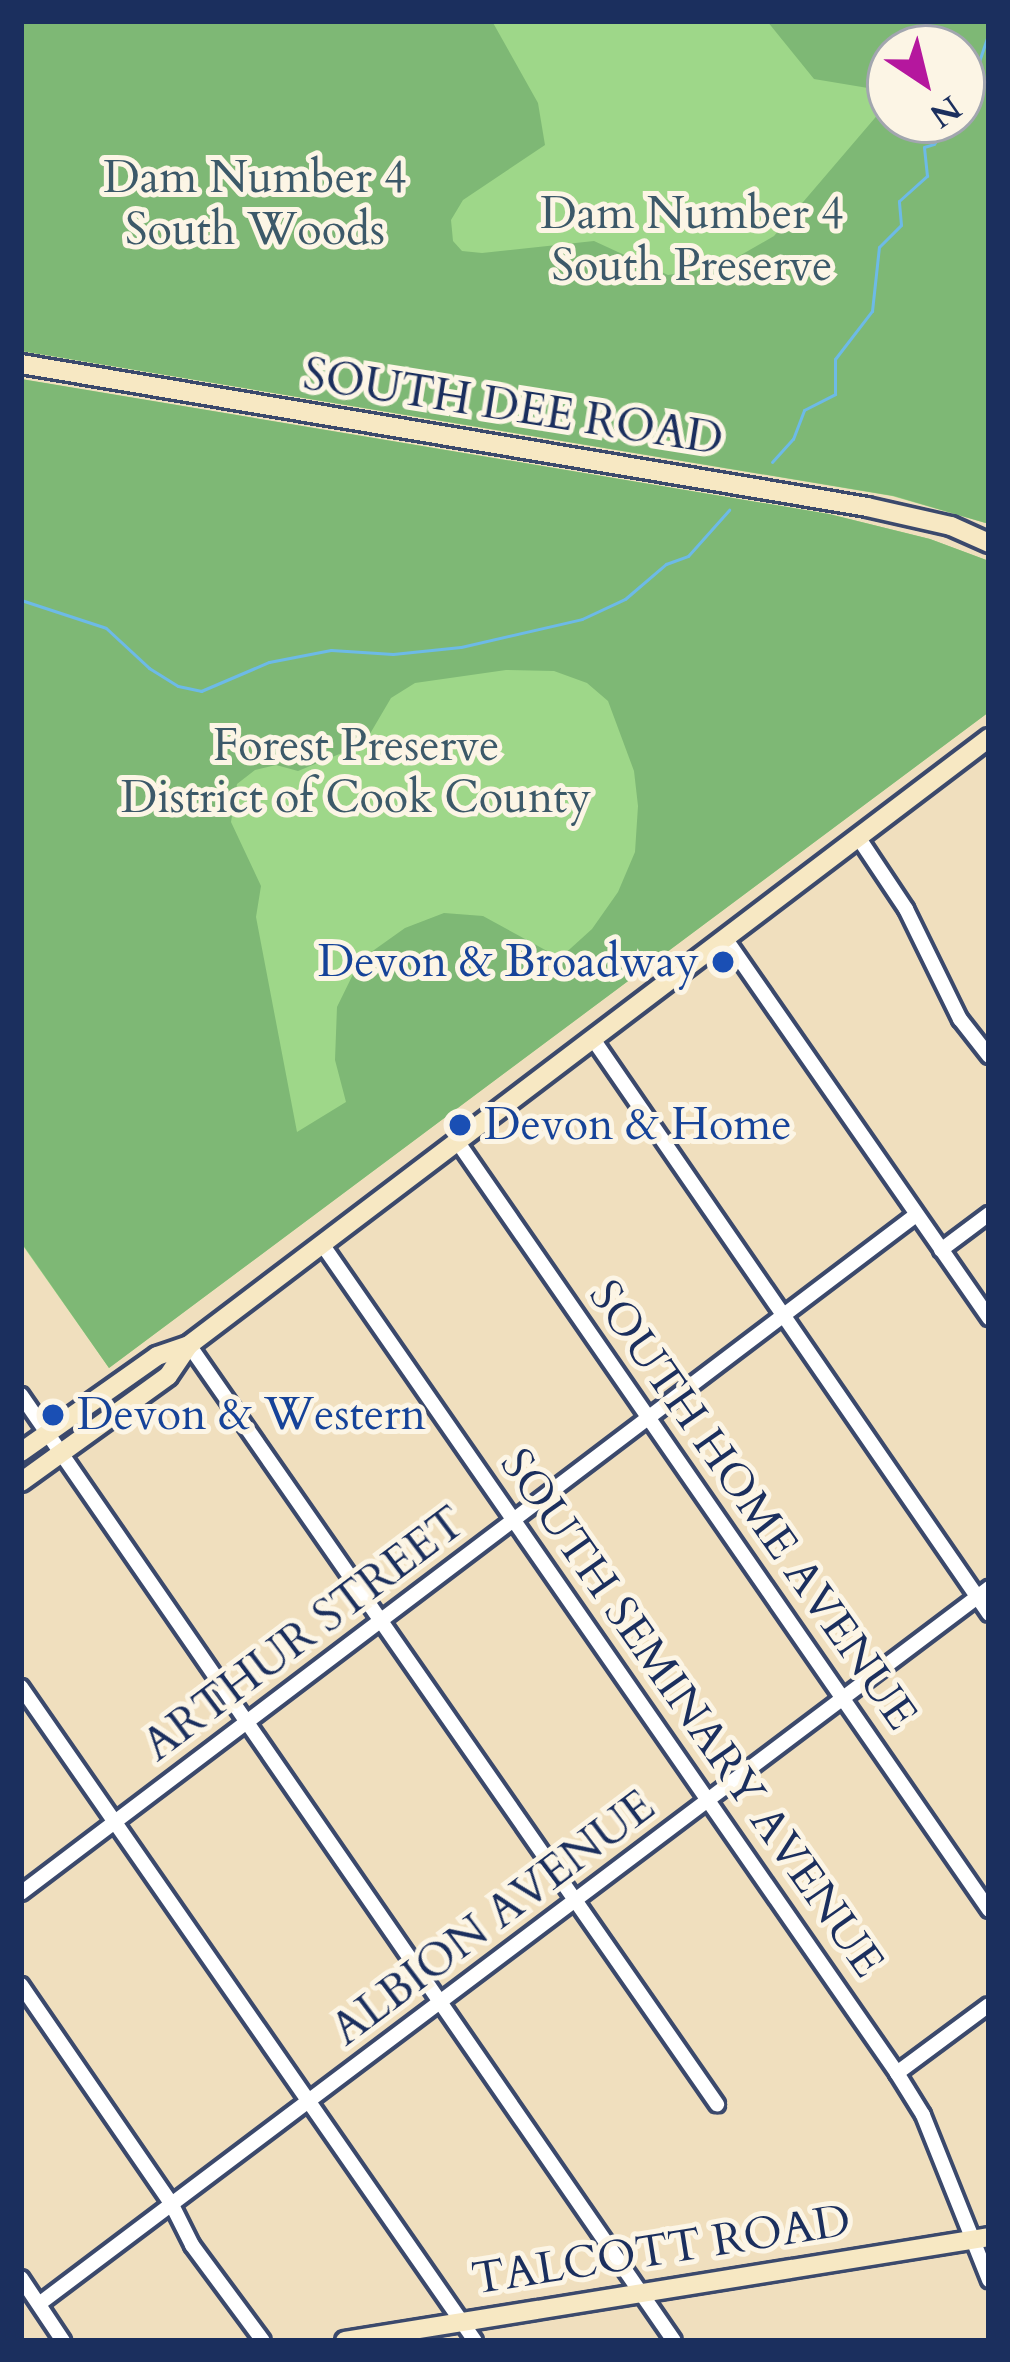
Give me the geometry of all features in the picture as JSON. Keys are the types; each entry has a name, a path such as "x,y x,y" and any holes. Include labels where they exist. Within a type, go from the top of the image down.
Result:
{"street":[{"name":"SOUTH DEE ROAD","path":"21,364 749,485 951,526 989,544"},
{"path":"21,1452 157,1357 189,1345 989,738"},
{"path":"858,837 906,908 960,1019 989,1056"},
{"path":"725,938 989,1318"},
{"path":"592,1039 783,1316 983,1593 989,1614"},
{"name":"SOUTH HOME AVENUE","path":"457,1142 989,1910"},
{"path":"941,1250 989,1214"},
{"name":"ARTHUR STREET","path":"21,1893 916,1215"},
{"name":"SOUTH SEMINARY AVENUE","path":"322,1244 897,2073 923,2115 981,2238 989,2280"},
{"path":"21,1482 168,1376 189,1345"},
{"path":"189,1345 716,2104"},
{"path":"21,1395 674,2341"},
{"name":"ALBION AVENUE","path":"39,2304 983,1593"},
{"path":"21,1687 475,2341"},
{"path":"21,1985 172,2205 192,2245 263,2341"},
{"path":"897,2073 989,2005"},
{"name":"TALCOTT ROAD","path":"345,2341 981,2238"},
{"path":"21,2278 63,2341"}],"green space":[{"name":"Dam Number 4 South Woods","path":"21,21 989,21 989,524 892,496 21,351"},
{"name":"Dam Number 4 South Woods","path":"21,21 492,21 538,103 545,145 463,200 451,220 453,241 462,251 482,253 594,241 668,275 720,267 774,236 866,128 866,144 986,144 986,24 866,24 866,88 814,79 767,21 989,21 989,524 894,496 21,351"},
{"name":"Forest Preserve District of Cook County","path":"21,379 829,514 930,539 989,561 989,712 109,1368 21,1243"},
{"name":"Forest Preserve District of Cook County","path":"21,379 829,514 930,539 989,561 989,712 109,1368 21,1242","holes":["506,670 554,671 587,683 608,701 634,771 635,852 618,892 592,929 560,958 483,916 444,913 405,928 360,960 337,1007 335,1060 346,1102 297,1132 256,917 261,886 231,822 237,784 255,770 276,765 298,771 364,744 391,698 415,683"]}],"waterway":[{"path":"986,41 989,32"},
{"path":"772,462 793,439 804,410 835,394 835,359 872,311 879,247 901,225 899,201 927,176 924,147 934,144"},
{"path":"21,600 106,628 149,668 178,686 201,691 269,662 331,650 393,654 461,647 582,619 625,599 666,564 688,556 729,510"}],"place":[{"name":"Devon & Broadway","path":"723,962"},
{"name":"Devon & Home","path":"460,1125"},
{"name":"Devon & Western","path":"53,1415"}],"park label":[{"name":"Dam Number 4 South Preserve","path":"692,240"}]}
